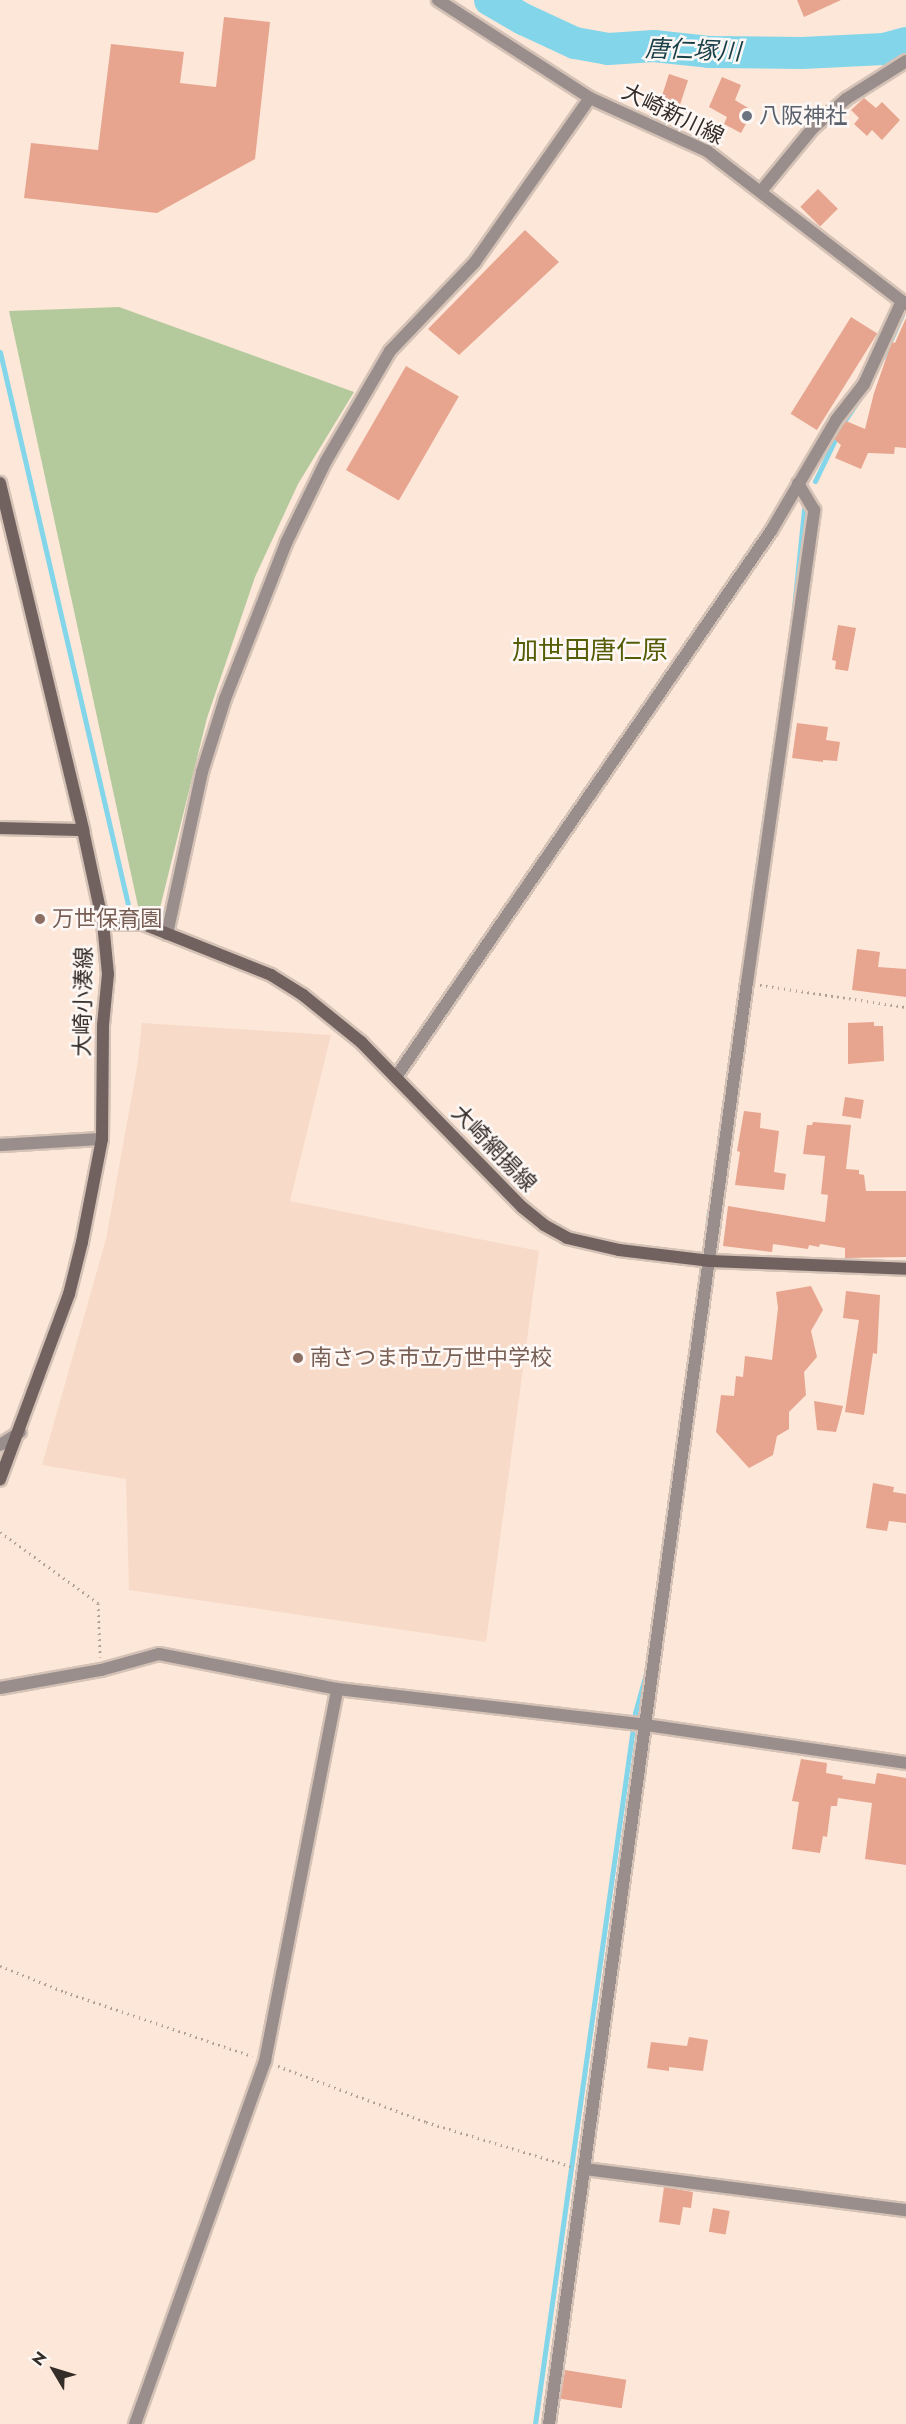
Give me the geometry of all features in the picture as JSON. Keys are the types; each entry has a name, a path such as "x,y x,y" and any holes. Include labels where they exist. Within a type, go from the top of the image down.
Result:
{"street":[{"name":"大崎新川線","path":"438,0 590,98 707,151 762,190 904,303"},
{"path":"762,190 813,128 846,99 906,61"},
{"path":"167,934 202,772 225,699 286,543 326,460 390,351 475,262 590,98"},
{"path":"396,1077 771,531 836,420 864,384 904,303"},
{"name":"大崎小湊線","path":"0,483 83,830 103,922 108,974 103,1025 102,1139 82,1242 69,1294 20,1432 0,1480"},
{"path":"549,2424 814,510 798,483"},
{"path":"0,828 83,830"},
{"name":"大崎網揚線","path":"103,922 143,924 214,950 271,975 303,995 361,1042 498,1183 544,1225 567,1238 619,1250 710,1262 906,1269"},
{"path":"0,1144 102,1139"},
{"path":"0,1445 20,1432"},
{"path":"0,1688 101,1670 159,1654 337,1689 630,1723 906,1763"},
{"path":"135,2424 265,2061 337,1689"},
{"path":"585,2169 906,2210"}],"path":[{"path":"747,983 906,1007"},
{"path":"0,1532 98,1603 101,1670"},
{"path":"0,1966 65,1992 265,2061 426,2122 563,2164"}],"shaded area":[{"name":"南さつま市立万世中学校","path":"142,1023 331,1035 290,1201 539,1251 486,1642 129,1590 126,1479 42,1465 106,1239 137,1067"}],"green space":[{"path":"119,307 354,392 298,484 255,577 207,718 158,916 138,906 9,311"}],"building":[{"path":"797,0 841,0 804,17"},
{"path":"224,17 270,22 255,159 157,213 24,198 31,143 98,150 111,44 184,52 180,83 216,87"},
{"path":"669,74 688,80 680,106 661,100"},
{"path":"722,77 741,85 735,100 753,111 741,133 724,124 727,117 709,107"},
{"path":"864,98 876,108 882,102 900,120 882,140 872,130 867,136 854,124 859,118 851,110"},
{"path":"818,189 838,209 820,226 800,207"},
{"path":"525,230 559,262 459,355 428,329"},
{"path":"851,317 877,333 817,430 791,414"},
{"path":"906,318 906,448 895,447 894,454 868,453 861,469 835,458 841,445 834,439 846,421 865,429 874,393 889,350 892,342 895,343"},
{"path":"406,366 459,396 399,500 346,470"},
{"path":"838,625 856,628 848,671 835,669 836,661 832,660"},
{"path":"797,723 828,727 826,740 840,742 837,761 823,760 823,762 792,758"},
{"path":"857,949 880,952 878,967 906,969 906,997 852,990"},
{"path":"874,1022 874,1026 883,1026 884,1061 848,1064 848,1023"},
{"path":"845,1097 864,1100 861,1119 842,1116"},
{"path":"744,1111 761,1113 760,1128 779,1131 774,1172 786,1174 784,1190 735,1185 740,1152 737,1151"},
{"path":"813,1122 851,1125 846,1169 859,1170 859,1174 864,1175 866,1191 906,1191 906,1257 845,1258 845,1248 820,1244 819,1247 809,1245 808,1249 773,1244 772,1252 723,1246 728,1206 825,1222 828,1195 821,1194 825,1156 803,1154 807,1125 812,1125"},
{"path":"811,1286 823,1310 811,1331 817,1357 804,1372 806,1395 789,1412 789,1429 777,1436 773,1455 749,1468 716,1432 721,1395 734,1396 736,1376 743,1377 745,1356 772,1360 778,1308 776,1292"},
{"path":"846,1291 880,1295 877,1354 873,1353 864,1415 845,1412 859,1320 843,1318"},
{"path":"814,1401 843,1406 836,1432 817,1430"},
{"path":"873,1483 894,1487 893,1492 906,1494 906,1523 889,1521 887,1531 866,1528"},
{"path":"801,1759 827,1763 826,1773 843,1776 842,1779 875,1784 877,1773 906,1778 906,1865 865,1859 872,1803 838,1798 837,1806 831,1806 827,1837 823,1836 820,1853 792,1849 799,1802 792,1801"},
{"path":"689,2037 708,2040 703,2071 669,2067 669,2071 647,2068 651,2042 687,2046"},
{"path":"664,2187 693,2192 691,2208 683,2207 680,2225 659,2222"},
{"path":"713,2208 730,2211 726,2235 709,2232"},
{"path":"565,2370 626,2380 622,2408 560,2399"}],"waterway":[{"name":"唐仁塚川","path":"490,0 523,19 575,43 608,49 654,46 709,52 802,53 884,49 906,43"},
{"path":"883,357 902,315"},
{"path":"0,352 129,909"},
{"path":"815,481 843,423 859,399"},
{"path":"793,618 804,509"},
{"path":"752,903 779,716"},
{"path":"706,1239 709,1212"},
{"path":"535,2424 635,1713 648,1666"}],"place":[{"name":"八阪神社","path":"747,116"},
{"name":"万世保育園","path":"40,919"},
{"name":"南さつま市立万世中学校","path":"298,1358"}],"district":[{"name":"加世田唐仁原","path":"590,651"}]}
